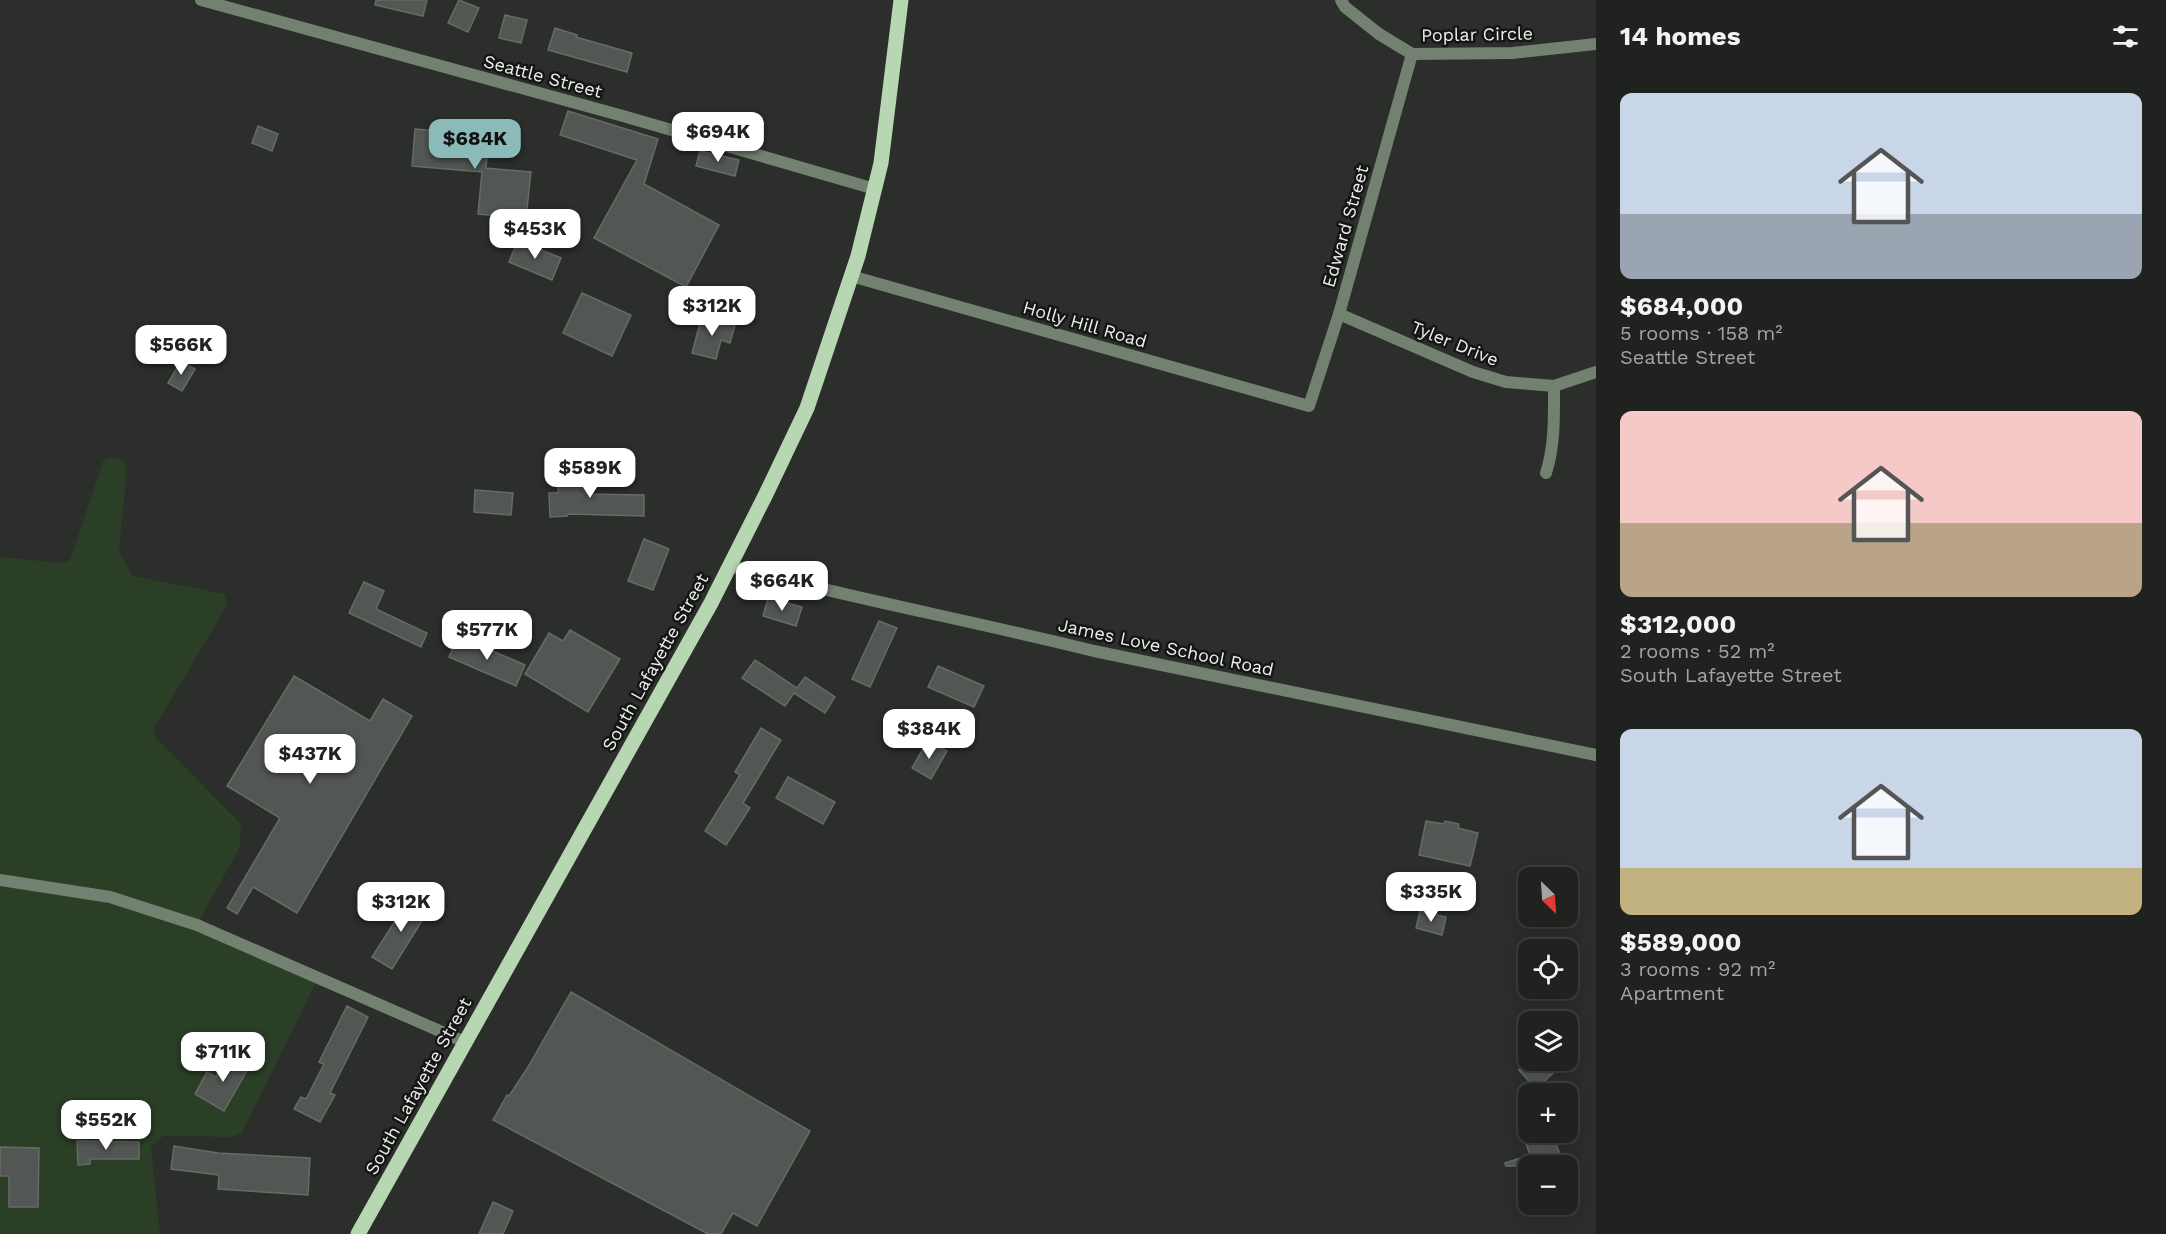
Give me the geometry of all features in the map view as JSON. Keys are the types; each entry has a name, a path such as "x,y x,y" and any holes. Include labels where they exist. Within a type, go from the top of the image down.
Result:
{"main road":[{"name":"South Lafayette Street","path":"358,1234 711,603 807,408 851,276 881,163 901,0"}],"street":[{"name":"Seattle Street","path":"201,0 875,189"},
{"name":"Poplar Circle","path":"1341,0 1345,7 1379,34 1412,54 1512,53 1596,44"},
{"name":"Edward Street","path":"1310,406 1339,314 1412,54"},
{"name":"Holly Hill Road","path":"851,276 1310,406"},
{"name":"Tyler Drive","path":"1339,314 1473,372 1506,382 1554,386 1596,372"},
{"path":"1546,473 1554,440 1554,386"},
{"name":"James Love School Road","path":"730,566 864,600 1094,651 1596,754"},
{"path":"0,880 110,897 197,925 465,1042"}],"green space":[{"path":"109,458 123,460 127,467 119,551 132,576 225,594 227,605 154,729 156,738 241,824 240,847 197,925 318,978 242,1133 232,1137 163,1136 151,1147 160,1234 0,1234 0,557 62,563 70,560 103,461"}],"building":[{"path":"376,0 427,0 423,16 375,5"},
{"path":"459,0 479,8 468,32 448,23"},
{"path":"505,15 527,20 521,43 499,38"},
{"path":"555,28 577,35 576,37 632,53 627,72 548,50"},
{"path":"568,111 658,139 644,184 719,225 686,287 594,238 637,160 560,135"},
{"path":"258,126 278,134 272,151 252,143"},
{"path":"415,129 489,136 486,168 531,172 526,218 478,214 482,172 412,166"},
{"path":"700,151 739,160 735,176 696,166"},
{"path":"518,240 561,258 552,280 509,262"},
{"path":"582,293 631,315 612,356 563,333"},
{"path":"702,316 735,325 730,343 721,340 716,359 692,353"},
{"path":"181,361 195,369 182,391 168,383"},
{"path":"588,472 588,494 644,495 644,516 568,514 567,516 550,517 549,493 558,493 558,473"},
{"path":"475,490 513,493 511,515 474,512"},
{"path":"644,539 669,549 653,590 628,581"},
{"path":"364,582 384,591 376,609 427,633 421,647 349,613"},
{"path":"768,598 802,607 796,626 763,616"},
{"path":"879,621 897,628 870,687 852,679"},
{"path":"570,630 620,659 588,712 525,674 549,633 563,641"},
{"path":"458,636 525,665 516,686 449,657"},
{"path":"755,660 797,688 805,677 835,697 825,713 794,693 785,706 742,678"},
{"path":"938,666 984,686 974,707 928,687"},
{"path":"294,676 370,721 383,699 412,716 297,913 253,887 237,914 227,908 280,818 227,786"},
{"path":"761,728 781,740 743,803 750,808 726,845 705,831 740,775 735,772"},
{"path":"928,740 947,751 931,779 912,768"},
{"path":"788,777 835,802 823,824 776,798"},
{"path":"1426,821 1459,824 1458,828 1478,833 1470,866 1419,855"},
{"path":"411,896 430,908 392,969 372,957"},
{"path":"1420,911 1446,917 1442,935 1416,928"},
{"path":"571,992 810,1131 757,1226 733,1213 721,1234 708,1234 493,1120 507,1095 509,1096 528,1067"},
{"path":"347,1006 368,1017 330,1093 335,1095 320,1122 294,1109 301,1097 306,1099 324,1064 319,1062"},
{"path":"229,1055 249,1067 224,1111 195,1094 207,1072 216,1077"},
{"path":"1520,1071 1555,1071 1542,1083 1531,1083"},
{"path":"77,1141 139,1142 139,1159 90,1159 90,1164 78,1165"},
{"path":"1526,1143 1556,1143 1560,1155 1530,1155"},
{"path":"174,1146 218,1153 310,1158 308,1195 218,1189 219,1175 171,1169"},
{"path":"0,1147 39,1148 38,1207 9,1207 9,1176 0,1176"},
{"path":"1518,1159 1518,1166 1506,1166 1505,1163"},
{"path":"493,1202 513,1211 503,1234 479,1234"}]}
